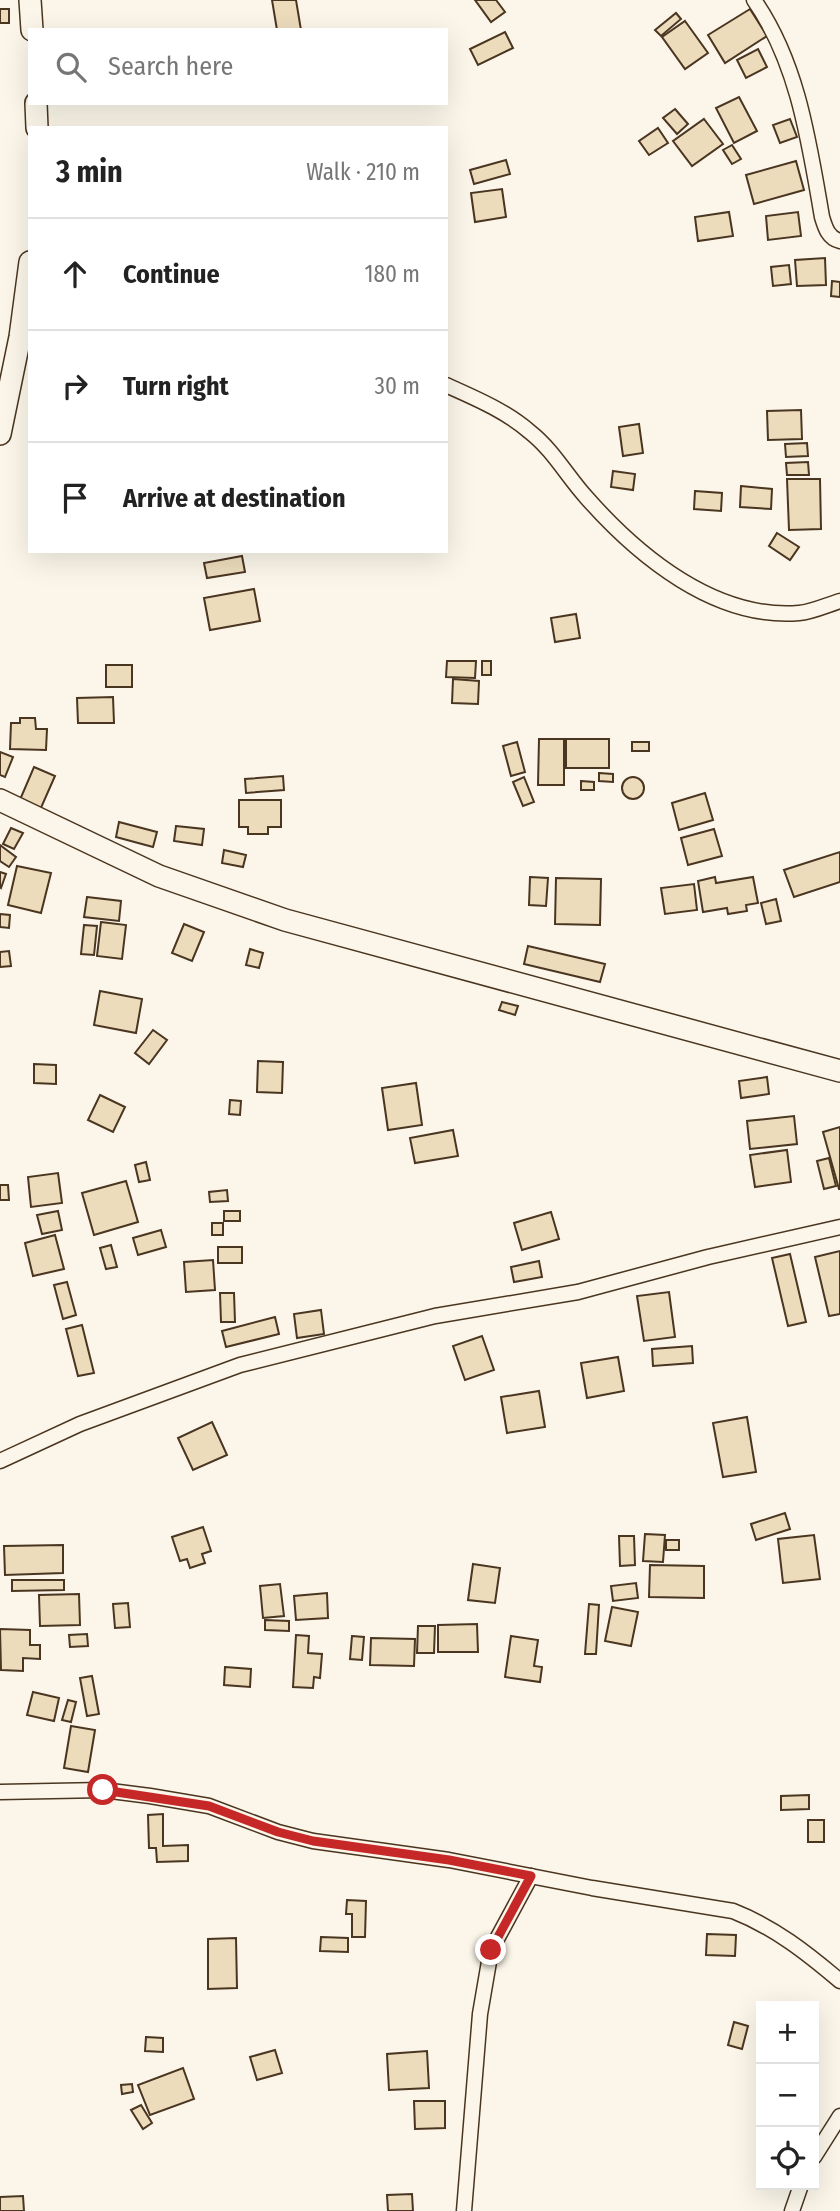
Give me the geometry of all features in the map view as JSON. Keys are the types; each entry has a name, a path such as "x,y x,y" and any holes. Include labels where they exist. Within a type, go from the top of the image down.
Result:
{"main road":[{"path":"30,0 32,28"},
{"path":"36,105 37,126"},
{"path":"0,434 20,337 28,276"},
{"path":"0,800 159,876 285,920 840,1071"}],"street":[{"path":"754,0 771,24 784,51 803,120 822,217 833,239 840,241"},
{"path":"448,386 494,407 530,431 620,534 651,561 684,581 731,605 761,612 801,613 840,601"},
{"path":"0,1461 80,1424 240,1365 435,1317 578,1292 708,1257 840,1227"},
{"path":"0,1792 103,1790 150,1796 209,1806 278,1832 313,1841 449,1860 733,1911 786,1939 840,1981"},
{"path":"464,2211 480,2014 491,1950 531,1876"},
{"path":"819,2149 840,2116"},
{"path":"792,2211 799,2190"}],"building":[{"path":"272,0 296,0 301,28 277,28"},
{"path":"475,0 496,0 505,12 491,22"},
{"path":"0,9 9,9 9,23 0,23"},
{"path":"750,9 767,36 725,63 708,35"},
{"path":"676,13 681,19 661,36 655,30"},
{"path":"685,21 708,53 685,69 662,37"},
{"path":"505,32 513,48 478,65 470,49"},
{"path":"758,49 767,67 746,78 737,60"},
{"path":"739,97 757,131 734,143 716,108"},
{"path":"675,109 688,124 677,134 663,118"},
{"path":"704,119 723,144 692,166 673,141"},
{"path":"790,119 797,137 780,143 773,125"},
{"path":"658,128 668,143 649,155 639,141"},
{"path":"732,145 741,159 732,164 723,150"},
{"path":"506,160 510,174 474,184 470,170"},
{"path":"796,161 804,190 754,204 746,175"},
{"path":"502,189 506,217 475,222 471,193"},
{"path":"729,212 733,236 698,241 695,217"},
{"path":"798,212 801,236 768,240 766,216"},
{"path":"825,258 826,285 797,286 795,260"},
{"path":"789,265 791,284 773,286 771,267"},
{"path":"832,281 840,282 840,297 831,296"},
{"path":"801,410 802,439 768,440 767,411"},
{"path":"639,424 643,453 623,456 619,427"},
{"path":"807,443 808,456 786,457 785,444"},
{"path":"808,462 809,475 787,475 786,463"},
{"path":"613,471 635,474 633,490 611,487"},
{"path":"787,479 820,479 821,529 789,530"},
{"path":"741,486 772,489 771,509 740,507"},
{"path":"695,491 722,493 721,511 694,509"},
{"path":"777,533 799,547 790,560 769,546"},
{"path":"242,556 245,572 207,578 204,563"},
{"path":"254,589 260,621 210,630 204,598"},
{"path":"576,614 580,638 555,642 551,618"},
{"path":"447,661 476,661 475,678 446,677"},
{"path":"482,661 491,661 491,675 482,675"},
{"path":"106,665 132,665 132,687 106,687"},
{"path":"453,679 479,681 478,704 452,703"},
{"path":"113,697 114,723 78,723 77,698"},
{"path":"20,718 35,718 36,729 47,729 46,750 10,749 11,723 20,723"},
{"path":"539,739 564,739 564,785 538,785"},
{"path":"566,739 609,739 609,768 566,768"},
{"path":"517,742 525,772 511,776 503,746"},
{"path":"632,742 649,742 649,751 632,751"},
{"path":"0,752 13,757 5,777 0,775"},
{"path":"34,767 55,776 40,810 19,802"},
{"path":"599,773 613,774 613,782 599,781"},
{"path":"283,776 284,790 246,793 245,779"},
{"path":"524,777 534,802 523,806 513,782"},
{"path":"633,777 641,780 644,788 641,796 633,799 625,796 622,788 625,780"},
{"path":"581,781 594,782 594,790 581,790"},
{"path":"705,793 713,820 679,830 672,803"},
{"path":"239,800 281,800 281,827 268,827 268,834 248,834 248,827 239,827"},
{"path":"119,822 157,832 153,847 116,837"},
{"path":"176,826 204,829 202,845 174,841"},
{"path":"11,828 23,833 14,849 3,844"},
{"path":"714,829 722,856 688,865 681,838"},
{"path":"0,845 16,857 9,867 0,861"},
{"path":"224,850 246,855 243,867 222,863"},
{"path":"840,852 840,882 794,897 784,870"},
{"path":"17,866 51,873 41,913 8,905"},
{"path":"0,872 6,874 1,888 0,887"},
{"path":"530,877 548,878 546,906 529,905"},
{"path":"715,877 716,883 753,877 758,903 746,905 747,911 728,914 727,908 703,912 698,881"},
{"path":"556,878 601,879 600,925 555,924"},
{"path":"694,884 697,910 665,914 661,888"},
{"path":"87,897 121,901 119,921 84,917"},
{"path":"776,899 781,921 766,924 761,903"},
{"path":"0,914 10,915 9,928 0,927"},
{"path":"101,922 126,925 122,959 97,956"},
{"path":"184,924 204,932 192,961 172,953"},
{"path":"84,925 97,926 94,955 81,954"},
{"path":"528,946 605,964 600,982 524,964"},
{"path":"250,949 263,953 259,968 246,965"},
{"path":"9,951 11,966 0,967 0,952"},
{"path":"100,991 142,999 136,1033 94,1025"},
{"path":"502,1002 518,1006 515,1015 499,1010"},
{"path":"153,1030 167,1040 149,1064 135,1053"},
{"path":"258,1061 283,1062 282,1093 257,1092"},
{"path":"34,1064 56,1065 56,1084 34,1083"},
{"path":"767,1077 769,1094 741,1098 739,1081"},
{"path":"416,1083 422,1125 388,1130 382,1088"},
{"path":"100,1095 125,1107 113,1132 88,1120"},
{"path":"230,1100 241,1101 240,1115 229,1114"},
{"path":"794,1116 797,1144 750,1149 747,1121"},
{"path":"840,1127 840,1189 839,1189 823,1132"},
{"path":"453,1130 458,1156 415,1163 410,1138"},
{"path":"787,1150 791,1182 755,1187 750,1155"},
{"path":"829,1158 836,1186 824,1189 817,1161"},
{"path":"146,1162 150,1180 139,1182 135,1165"},
{"path":"58,1173 62,1203 31,1207 28,1177"},
{"path":"126,1181 138,1222 94,1235 82,1193"},
{"path":"0,1185 8,1185 9,1200 0,1200"},
{"path":"227,1190 228,1201 210,1202 209,1192"},
{"path":"58,1211 62,1230 42,1234 37,1215"},
{"path":"224,1211 240,1211 240,1221 224,1221"},
{"path":"551,1212 559,1239 522,1250 514,1223"},
{"path":"212,1223 223,1223 223,1235 212,1235"},
{"path":"161,1230 166,1247 138,1255 133,1238"},
{"path":"55,1235 64,1269 33,1276 25,1243"},
{"path":"111,1245 117,1267 106,1269 100,1248"},
{"path":"218,1247 242,1247 242,1263 218,1263"},
{"path":"840,1251 840,1314 829,1316 815,1257"},
{"path":"790,1254 806,1322 788,1326 772,1258"},
{"path":"213,1260 215,1290 186,1292 184,1262"},
{"path":"539,1261 542,1277 514,1282 511,1267"},
{"path":"67,1282 76,1315 63,1319 54,1285"},
{"path":"669,1292 675,1337 644,1341 637,1296"},
{"path":"220,1293 234,1293 235,1322 221,1322"},
{"path":"321,1310 324,1334 297,1338 294,1314"},
{"path":"275,1317 279,1334 226,1347 222,1331"},
{"path":"82,1325 94,1373 78,1376 66,1329"},
{"path":"482,1336 494,1370 465,1380 453,1346"},
{"path":"692,1346 693,1363 653,1366 652,1349"},
{"path":"618,1357 624,1391 587,1398 581,1363"},
{"path":"539,1391 545,1427 507,1433 501,1397"},
{"path":"747,1417 756,1472 723,1477 713,1423"},
{"path":"212,1422 227,1455 193,1470 178,1438"},
{"path":"785,1513 790,1529 756,1540 751,1524"},
{"path":"203,1527 211,1551 202,1554 205,1563 190,1568 187,1559 180,1561 172,1537"},
{"path":"645,1534 665,1535 663,1562 643,1561"},
{"path":"814,1535 820,1579 783,1583 778,1539"},
{"path":"619,1536 634,1536 635,1565 620,1566"},
{"path":"666,1540 679,1540 679,1550 666,1550"},
{"path":"63,1545 63,1573 5,1575 4,1546"},
{"path":"473,1564 500,1568 495,1603 468,1600"},
{"path":"650,1565 704,1566 704,1598 649,1597"},
{"path":"12,1580 64,1580 64,1590 12,1591"},
{"path":"636,1583 638,1598 613,1601 611,1586"},
{"path":"280,1584 284,1616 263,1618 260,1586"},
{"path":"327,1593 328,1618 296,1620 294,1596"},
{"path":"79,1594 80,1625 40,1626 39,1595"},
{"path":"128,1603 130,1627 115,1628 113,1604"},
{"path":"589,1604 599,1605 596,1654 585,1654"},
{"path":"612,1607 638,1612 631,1646 605,1641"},
{"path":"265,1620 289,1621 289,1631 265,1630"},
{"path":"477,1624 478,1652 438,1652 438,1625"},
{"path":"418,1626 435,1626 434,1653 417,1653"},
{"path":"0,1629 30,1630 30,1645 40,1645 40,1659 23,1658 23,1671 1,1670"},
{"path":"87,1634 88,1646 70,1647 69,1635"},
{"path":"296,1635 309,1636 308,1653 322,1654 320,1678 314,1677 313,1688 293,1687"},
{"path":"352,1636 364,1637 362,1660 350,1659"},
{"path":"511,1636 538,1640 534,1666 542,1667 540,1682 505,1677"},
{"path":"371,1638 415,1639 414,1666 370,1665"},
{"path":"225,1667 251,1669 250,1687 224,1685"},
{"path":"92,1676 99,1714 87,1716 80,1678"},
{"path":"33,1692 59,1698 54,1721 27,1715"},
{"path":"68,1700 76,1702 71,1722 62,1720"},
{"path":"71,1726 95,1730 88,1772 64,1768"},
{"path":"809,1795 809,1809 781,1810 781,1796"},
{"path":"163,1814 163,1846 188,1845 188,1861 157,1862 156,1848 149,1848 148,1815"},
{"path":"808,1820 824,1820 824,1842 808,1842"},
{"path":"347,1900 366,1901 365,1937 352,1937 352,1914 346,1914"},
{"path":"707,1934 736,1935 735,1956 706,1955"},
{"path":"321,1937 348,1938 348,1952 320,1951"},
{"path":"236,1938 237,1988 208,1989 208,1939"},
{"path":"734,2022 748,2026 742,2049 728,2045"},
{"path":"146,2037 163,2038 163,2052 145,2051"},
{"path":"275,2050 282,2073 257,2080 250,2057"},
{"path":"427,2051 429,2088 389,2090 387,2054"},
{"path":"183,2068 194,2099 150,2115 138,2085"},
{"path":"132,2084 133,2092 122,2094 121,2085"},
{"path":"414,2101 445,2101 445,2128 415,2129"},
{"path":"141,2105 152,2123 143,2129 131,2110"},
{"path":"412,2194 413,2211 388,2211 387,2195"},
{"path":"23,2196 24,2211 0,2211 0,2197"}],"route":[{"path":"103,1790 209,1806 278,1832 313,1841 449,1860 531,1876 491,1950"}]}
